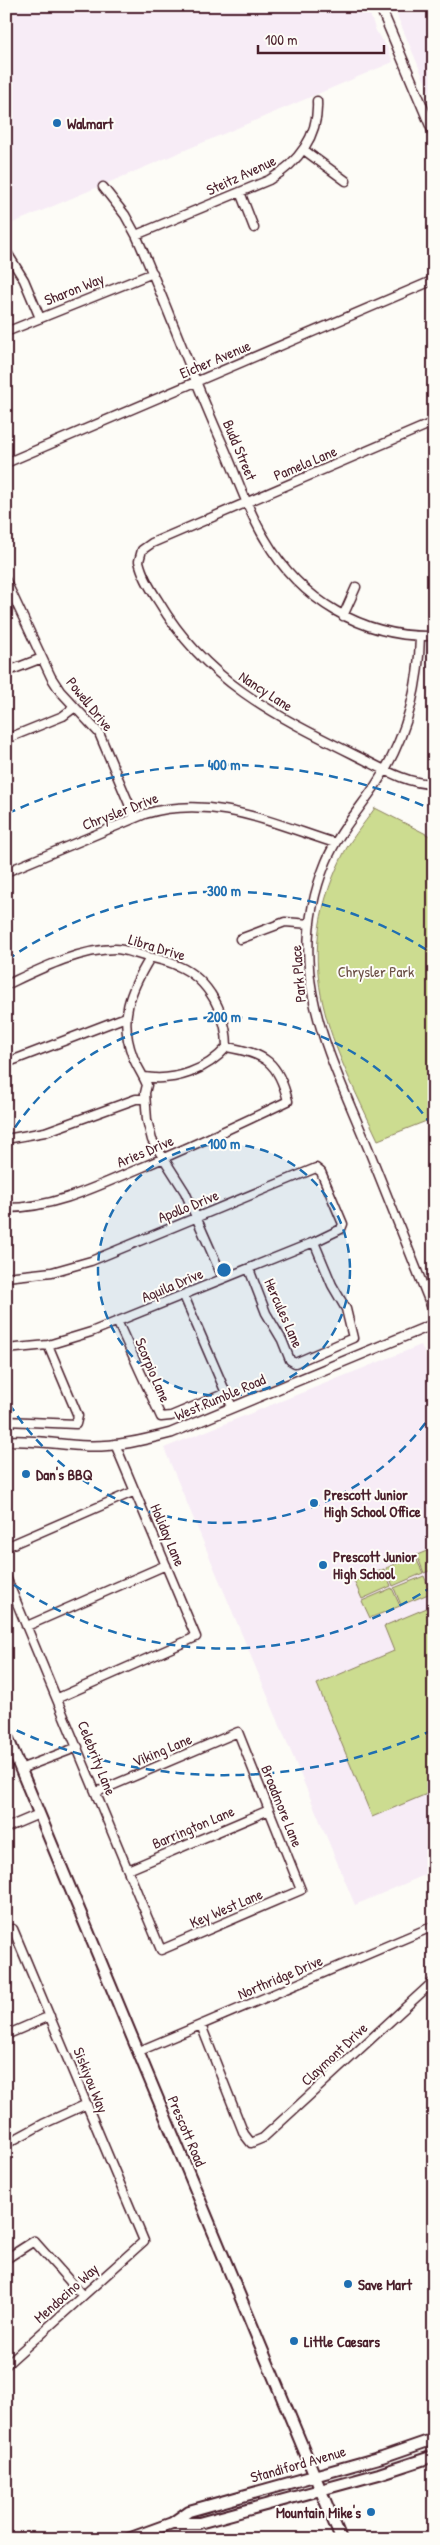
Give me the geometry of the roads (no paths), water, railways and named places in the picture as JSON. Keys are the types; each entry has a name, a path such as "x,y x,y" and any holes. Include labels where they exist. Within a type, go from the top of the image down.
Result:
{"main road":[{"name":"Prescott Road","path":"6,1734 11,1757 20,1769 39,1814 341,2539"},
{"name":"Standiford Avenue","path":"128,2539 172,2523 189,2511 382,2457 434,2439"},
{"name":"Standiford Avenue","path":"172,2523 199,2523 321,2490 434,2456"}],"street":[{"path":"380,6 434,134"},
{"name":"Steitz Avenue","path":"136,235 240,192 282,172 304,150 314,127 317,101"},
{"path":"304,150 346,181"},
{"name":"Budd Street","path":"103,187 125,215 136,235 153,273 195,382 248,503 264,538 284,568 309,593 343,616 382,630 420,636 434,636"},
{"path":"240,192 254,228"},
{"path":"6,251 24,280 40,318"},
{"name":"Sharon Way","path":"6,332 153,273"},
{"name":"Eicher Avenue","path":"6,463 434,280"},
{"name":"Pamela Lane","path":"139,556 145,547 152,543 432,423"},
{"name":"Nancy Lane","path":"139,556 140,565 152,590 176,628 207,664 228,682 275,714 385,769 409,780 434,784"},
{"name":"Powell Drive","path":"6,581 9,597 60,691 99,733 135,818"},
{"path":"343,616 356,587"},
{"name":"Park Place","path":"420,636 414,697 400,740 385,769 335,843 318,885 310,924 309,975 318,1024 434,1313"},
{"path":"6,672 42,658"},
{"path":"6,739 63,716 75,707"},
{"name":"Chrysler Drive","path":"6,872 135,818 167,808 211,807 244,814 335,843"},
{"path":"240,939 284,922 310,924"},
{"name":"Libra Drive","path":"6,985 60,961 105,950 123,950 178,966 191,973 218,1005 227,1037 227,1047"},
{"path":"150,958 130,993 126,1017 130,1050 147,1085 145,1099 152,1140 180,1184 222,1278"},
{"path":"6,1062 126,1017"},
{"path":"144,1076 159,1079 178,1076 207,1064 227,1047"},
{"name":"Aries Drive","path":"6,1208 41,1204 80,1193 164,1158 288,1101 279,1076 268,1061 254,1052 227,1047"},
{"path":"6,1139 45,1132 136,1099 145,1099"},
{"name":"Apollo Drive","path":"6,1277 52,1272 91,1261 316,1168 321,1172 343,1227"},
{"name":"Aquila Drive","path":"6,1349 48,1345 118,1323 222,1278 314,1242 343,1227"},
{"name":"Hercules Lane","path":"249,1269 266,1313 292,1363 354,1338 346,1309 329,1279 314,1242"},
{"path":"184,1296 232,1407"},
{"name":"Scorpio Lane","path":"118,1323 161,1417 171,1416 227,1395"},
{"name":"West Rumble Road","path":"6,1441 34,1441 90,1446 115,1444 178,1431 434,1324"},
{"path":"6,1421 76,1424 78,1416 48,1345"},
{"name":"Holiday Lane","path":"58,1698 196,1637 115,1444"},
{"path":"6,1547 135,1491"},
{"path":"27,1626 166,1565"},
{"name":"Celebrity Lane","path":"6,1577 162,1950"},
{"name":"Viking Lane","path":"96,1792 238,1732"},
{"name":"Broadmore Lane","path":"238,1732 301,1890"},
{"path":"20,1769 78,1747"},
{"name":"Barrington Lane","path":"128,1870 269,1810"},
{"path":"6,1828 39,1814"},
{"name":"Key West Lane","path":"162,1950 301,1890"},
{"name":"Northridge Drive","path":"138,2052 434,1926"},
{"name":"Siskiyou Way","path":"10,1930 50,2016 144,2242"},
{"name":"Claymont Drive","path":"201,2025 244,2134 251,2143 263,2138 434,1980"},
{"path":"6,2035 50,2016"},
{"path":"6,2144 43,2124 87,2104"},
{"path":"6,2259 34,2241 83,2296"},
{"name":"Mendocino Way","path":"6,2364 144,2242"}],"place":[{"name":"Walmart","path":"57,123"},
{"name":"Dan's BBQ","path":"26,1474"},
{"name":"Prescott Junior High School Office","path":"314,1503"},
{"name":"Prescott Junior High School","path":"323,1565"},
{"name":"Save Mart","path":"348,2284"},
{"name":"Little Caesars","path":"294,2341"},
{"name":"Mountain Mike's","path":"371,2512"}],"park label":[{"name":"Chrysler Park","path":"376,971"}]}
